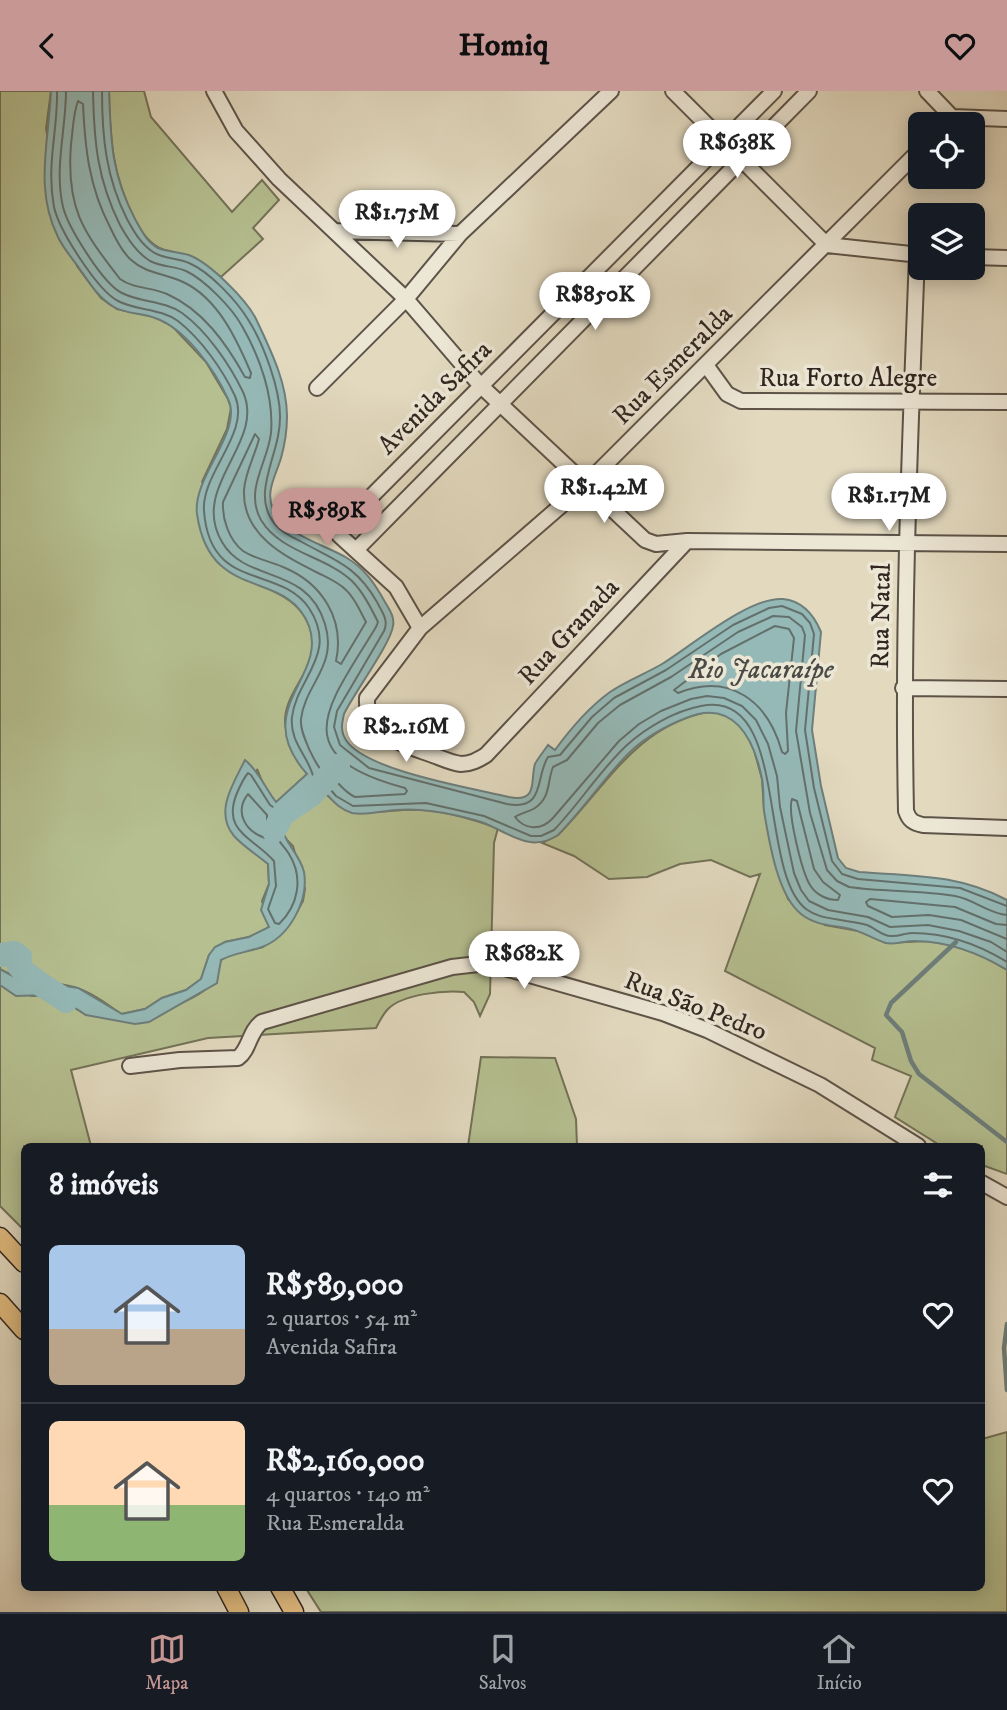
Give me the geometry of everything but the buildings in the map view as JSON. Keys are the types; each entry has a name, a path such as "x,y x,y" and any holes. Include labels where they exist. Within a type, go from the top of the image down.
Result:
{"main road":[{"path":"0,1237 21,1260"},
{"path":"0,1303 21,1327"},
{"path":"228,1591 239,1612"},
{"path":"282,1591 294,1612"}],"street":[{"path":"214,91 236,131 279,179 406,299 480,385 645,540 656,544 687,541 1007,544"},
{"path":"317,388 406,299 460,234 611,91"},
{"path":"673,91 827,245 908,254"},
{"name":"Avenida Safira","path":"774,91 480,385 339,529 339,535 356,550 810,91"},
{"path":"927,91 942,112"},
{"path":"985,119 1007,118"},
{"name":"Rua Esmeralda","path":"367,698 421,628 586,484 908,162"},
{"path":"335,231 460,234"},
{"path":"985,257 1007,258"},
{"name":"Rua Natal","path":"918,280 906,543 905,811 909,819 923,825 1007,828"},
{"name":"Rua Forto Alegre","path":"706,365 727,394 741,401 1007,402"},
{"name":"Rua Granada","path":"367,698 366,709 369,717 391,740 460,764 475,762 486,755 687,541"},
{"path":"356,550 397,587 421,628"},
{"path":"904,688 1007,689"},
{"name":"Rua São Pedro","path":"130,1066 180,1060 238,1058 243,1054 254,1028 262,1022 452,967 487,963 663,1013 707,1030 820,1085 913,1143"},
{"path":"985,1186 1007,1197"}],"green space":[{"path":"0,91 51,91 46,129 77,266 101,298 117,309 155,317 172,326 206,362 228,399 231,408 227,429 202,482 273,591 285,597 302,613 311,633 311,657 290,700 285,719 289,741 307,774 276,803 264,786 257,769 253,851 268,864 269,884 262,901 270,927 249,937 225,942 209,955 201,979 186,990 162,998 145,1009 121,1014 80,989 27,979 0,969"},
{"path":"109,91 144,91 151,117 232,212 262,180 279,200 253,228 263,239 221,277 192,259 160,248 147,238 139,226 127,202 117,171"},
{"path":"707,712 720,713 732,718 745,731 754,750 762,779 771,846 788,899 825,925 864,932 886,943 928,941 956,946 985,957 1007,970 1007,1174 985,1166 985,1143 936,1143 895,1117 911,1076 872,1060 875,1048 725,971 760,874 750,877 711,860 680,864 647,877 609,879 574,856 542,843 558,835 641,745 682,720"},
{"path":"319,787 331,799 356,811 434,811 498,828 494,843 490,994 480,1016 474,1002 464,992 435,993 395,1004 384,1013 376,1028 208,1038 71,1070 90,1143 21,1143 21,1227 0,1206 0,985 32,996 46,995 66,1002 86,1015 159,1016 197,995 211,983 221,960 230,955 263,947 296,914 303,901 305,889 293,846 283,836 281,825 297,803"},
{"path":"481,1057 555,1058 576,1119 577,1143 468,1143"},
{"path":"1007,1432 1007,1612 321,1612 308,1591 985,1591 985,1438"}],"water":[{"name":"Rio Jacaraípe","path":"51,91 109,91 117,172 127,202 142,231 158,248 189,255 217,274 246,303 262,332 277,367 286,404 285,443 270,496 273,509 296,533 347,558 359,567 377,589 393,619 391,634 386,644 344,714 343,733 357,751 375,761 421,777 509,797 525,797 531,789 535,764 548,745 555,750 580,719 610,692 662,664 754,605 769,600 790,600 807,610 821,632 812,730 821,786 838,858 846,868 859,872 953,881 989,891 1007,900 1007,970 986,958 953,946 917,941 886,943 851,929 817,922 801,914 786,894 775,866 764,811 762,779 747,736 729,718 717,713 702,713 671,724 637,746 612,771 558,835 539,842 521,840 484,823 435,811 403,809 368,814 352,813 338,805 319,787 297,803 281,825 304,872 305,883 300,906 288,927 272,942 262,947 221,960 217,983 149,1022 135,1024 86,1015 66,1002 46,995 16,996 0,985 0,969 18,979 78,988 122,1014 145,1009 162,998 186,990 201,979 209,955 215,947 249,937 269,927 261,910 269,884 268,864 234,836 226,817 228,798 245,760 258,774 276,802 307,774 291,751 286,731 287,712 309,662 312,645 309,626 298,608 284,596 232,574 217,562 205,543 197,514 202,485 229,425 231,412 228,399 207,363 188,340 166,323 108,303 94,289 60,241 46,201 45,165"}],"waterway":[{"path":"274,831 283,814 311,795 338,766"},
{"path":"956,942 891,1003 886,1015 902,1032 911,1061 919,1074 1007,1142"},
{"path":"0,955 14,953 20,957 18,964 27,974 66,1001"},
{"path":"1007,1324 1004,1348 1007,1390"}]}
